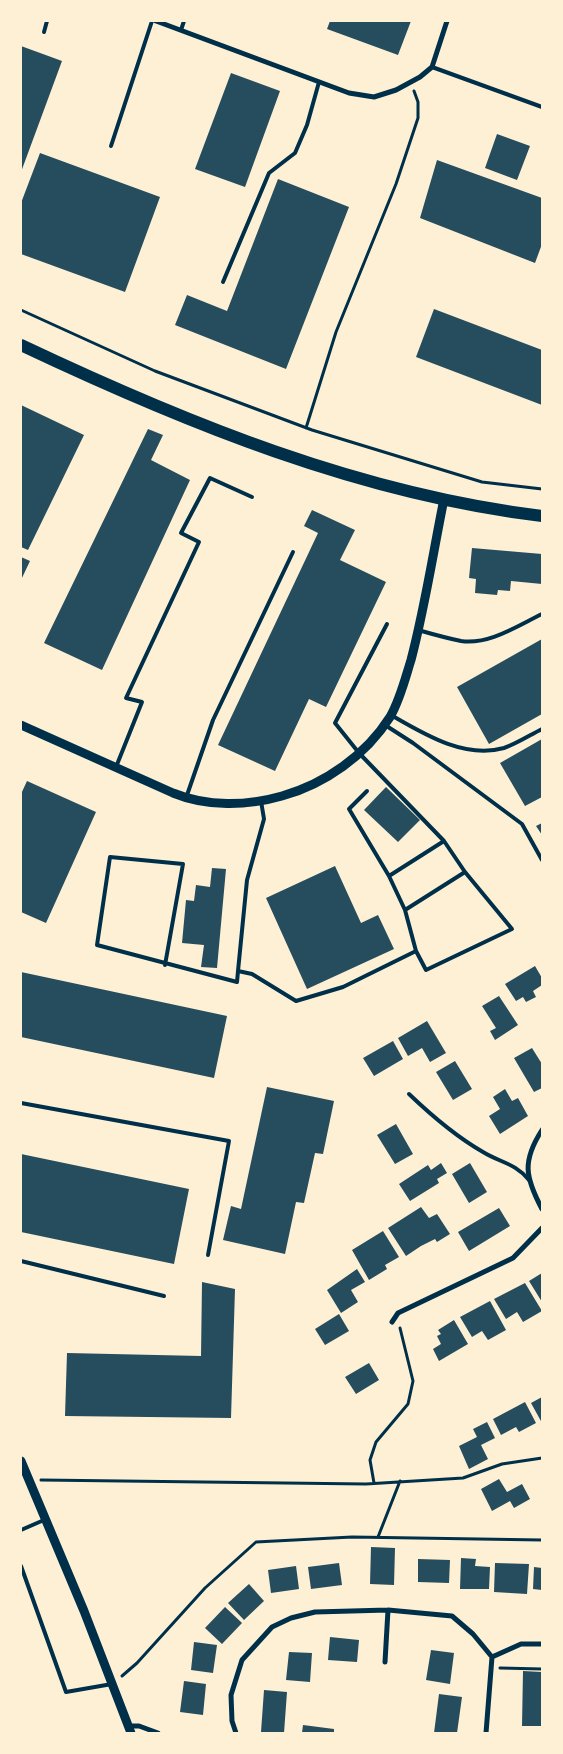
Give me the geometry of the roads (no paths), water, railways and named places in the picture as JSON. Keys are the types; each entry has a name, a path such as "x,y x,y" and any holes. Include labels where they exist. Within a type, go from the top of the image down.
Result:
{"main road":[{"path":"21,345 168,412 256,445 353,476 444,499 501,511 542,516"}],"street":[{"path":"154,21 349,93 374,97 396,90 432,68 447,21"},
{"path":"21,725 186,798 217,802 261,801 299,791 332,774 359,753 384,725 391,715 404,684 418,630 444,499"},
{"path":"542,1130 530,1148 527,1165 531,1182 542,1209"},
{"path":"392,1322 398,1313 512,1258 542,1228"},
{"path":"21,1461 47,1519 130,1729 140,1726 158,1733"},
{"path":"385,1662 388,1610"},
{"path":"236,1733 232,1721 231,1695 242,1660 272,1627 291,1618 316,1612 388,1610 452,1616 474,1634 492,1657 486,1733"},
{"path":"492,1657 521,1644 542,1644"}],"lane":[{"path":"44,32 47,21"},
{"path":"111,146 154,21"},
{"path":"182,30 184,21"},
{"path":"432,68 542,107"},
{"path":"223,282 269,173 295,154 307,125 319,82"},
{"path":"116,767 142,702 126,698 199,542 181,534 210,478 252,497"},
{"path":"186,798 214,720 293,552"},
{"path":"418,630 462,641 485,639 495,637 542,614"},
{"path":"367,791 349,809 389,876 405,910 416,951 426,970 512,929 466,872 444,841 359,753 334,722 387,624"},
{"path":"391,715 436,741 461,747 490,750 505,748 542,729"},
{"path":"384,725 421,749 522,824 542,860"},
{"path":"165,965 183,864 110,857 97,945 165,965 237,982 247,880 264,819 261,801"},
{"path":"389,876 444,841"},
{"path":"405,910 466,872"},
{"path":"238,970 252,974 296,1002 343,987 416,951"},
{"path":"409,1094 427,1113 447,1129 484,1153 519,1168 531,1182"},
{"path":"21,1103 229,1141 208,1255"},
{"path":"21,1261 164,1296"},
{"path":"21,1530 47,1519"},
{"path":"21,1566 66,1692 112,1684"}]}
